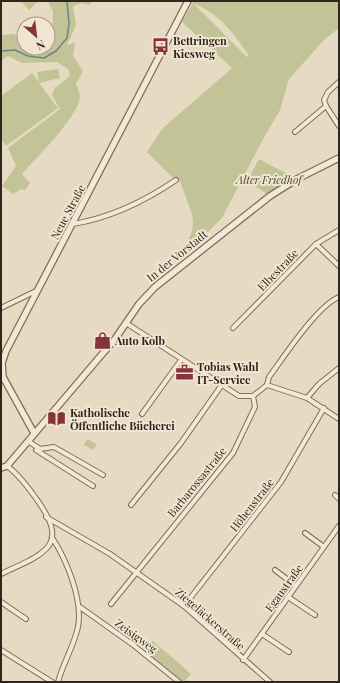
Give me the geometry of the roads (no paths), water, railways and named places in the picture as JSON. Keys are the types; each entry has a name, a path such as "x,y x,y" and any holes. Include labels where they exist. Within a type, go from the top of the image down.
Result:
{"street":[{"name":"Neue Straße","path":"34,433 8,389 2,363 6,351 188,1"},
{"path":"339,82 328,92 324,100 326,106 339,126"},
{"path":"295,132 326,106"},
{"name":"In der Vorstadt","path":"4,467 99,358 143,300 162,280 270,196 297,179 339,158"},
{"path":"73,224 103,217 153,195 176,180"},
{"name":"Elbestraße","path":"233,328 316,244 339,230"},
{"path":"316,244 339,266"},
{"path":"1,308 38,290"},
{"path":"126,323 221,386 239,396 253,396 266,385 269,377 306,327 328,304 339,296"},
{"path":"142,414 181,360"},
{"path":"307,398 319,384 339,368"},
{"path":"266,385 307,398 339,419"},
{"path":"131,505 181,443 221,386"},
{"name":"Barbarossastraße","path":"136,571 233,453 255,407 253,396"},
{"name":"Höhenstraße","path":"184,606 281,482 324,408"},
{"path":"27,442 40,449 54,447 103,475"},
{"path":"27,442 93,486"},
{"path":"1,574 37,556 47,549 52,539 52,528 31,490 4,467"},
{"path":"335,495 339,498"},
{"name":"Ziegeläckerstraße","path":"46,517 136,571 184,606 243,660 270,682"},
{"name":"Egaustraße","path":"243,660 339,526"},
{"path":"305,533 324,547"},
{"path":"52,539 62,553 80,607 75,638 58,682"},
{"path":"276,570 296,586"},
{"path":"111,604 136,571"},
{"path":"288,597 315,615"},
{"path":"1,602 26,619"},
{"name":"Zeisigweg","path":"80,607 132,644 179,682"},
{"path":"262,634 289,652"},
{"path":"1,650 52,682"}],"waterway":[{"path":"1,51 15,50 28,56 44,58 56,51 67,38 69,23 67,1"}],"place":[{"name":"Bettringen Kiesweg","path":"160,47"},
{"name":"Auto Kolb","path":"102,341"},
{"name":"Tobias Wahl IT-Service","path":"184,373"},
{"name":"Katholische Öffentliche Bücherei","path":"57,419"}],"park label":[{"name":"Alter Friedhof","path":"269,180"}]}
